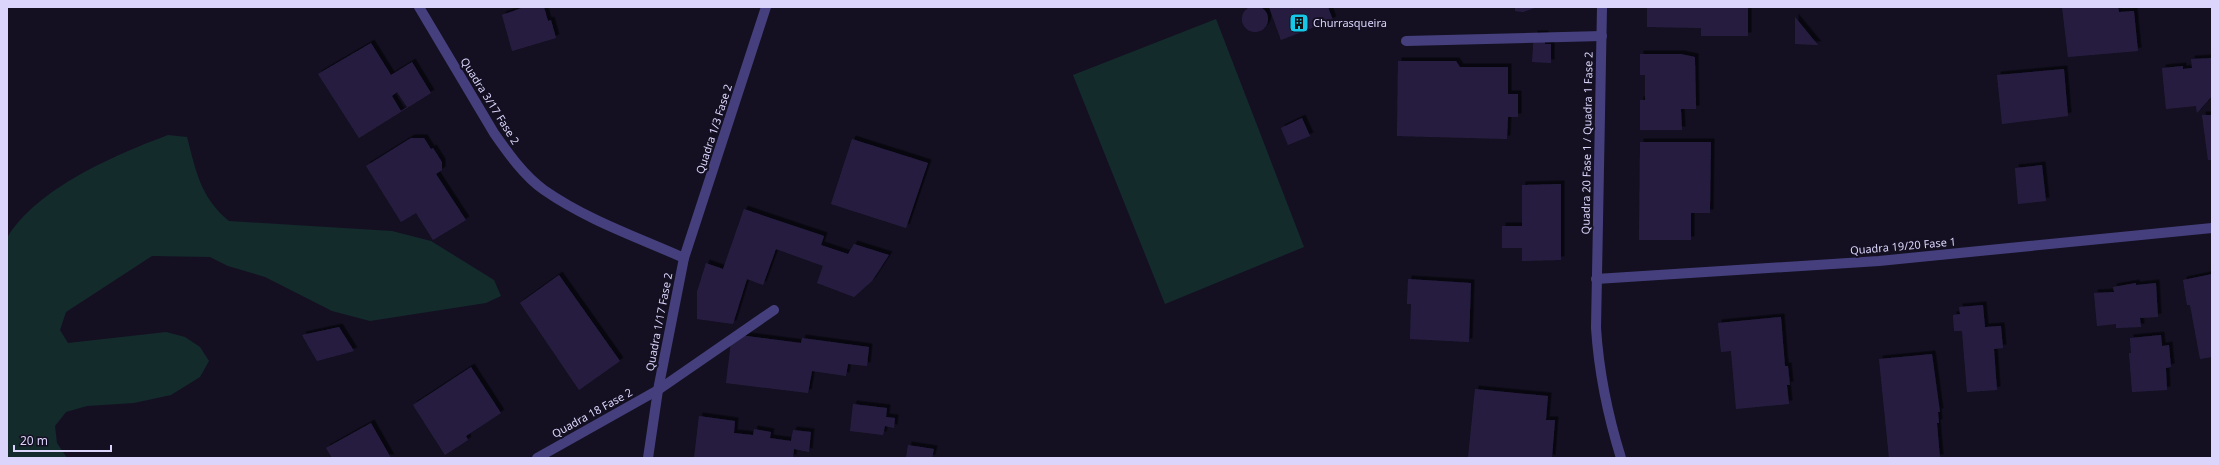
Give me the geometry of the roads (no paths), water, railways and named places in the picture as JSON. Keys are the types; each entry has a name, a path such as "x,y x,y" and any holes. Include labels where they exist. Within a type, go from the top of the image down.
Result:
{"street":[{"name":"Quadra 3/17 Fase 2","path":"420,7 494,133 507,152 543,190 589,216 684,258"},
{"name":"Quadra 1/3 Fase 2","path":"684,258 766,7"},
{"name":"Quadra 20 Fase 1 / Quadra 1 Fase 2","path":"1601,7 1602,36 1596,279 1598,369 1610,424 1621,458"},
{"path":"1406,41 1602,36"},
{"name":"Quadra 19/20 Fase 1","path":"1596,279 1879,261 2212,228"},
{"name":"Quadra 1/17 Fase 2","path":"648,458 658,390 684,258"},
{"name":"Quadra 18 Fase 2","path":"537,458 658,390 774,310"}],"place":[{"name":"Churrasqueira","path":"1299,23"}]}
